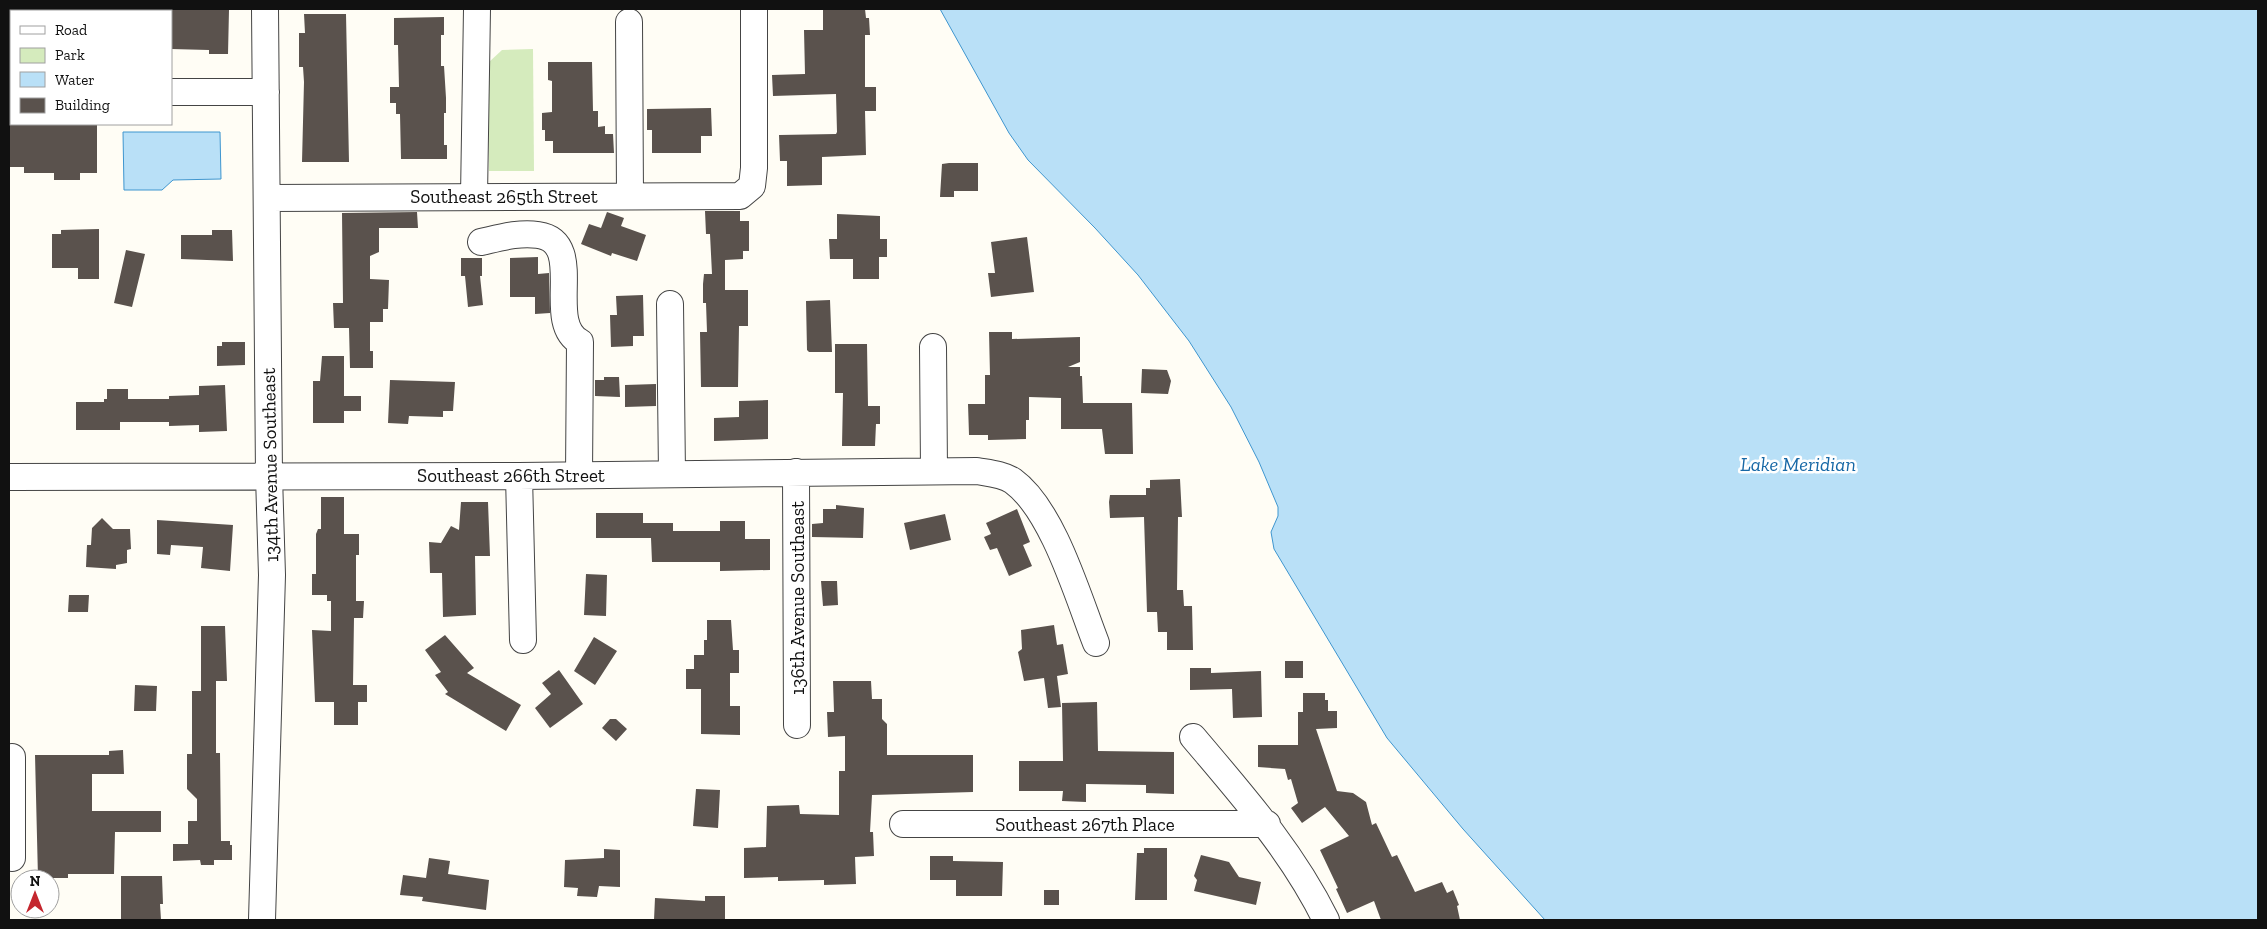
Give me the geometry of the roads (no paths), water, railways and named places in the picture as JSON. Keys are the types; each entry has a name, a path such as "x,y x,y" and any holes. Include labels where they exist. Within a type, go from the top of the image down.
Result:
{"street":[{"name":"134th Avenue Southeast","path":"262,920 272,575 269,476 265,9"},
{"path":"474,196 477,9"},
{"name":"Southeast 265th Street","path":"267,198 740,196 752,186 754,168 754,9"},
{"path":"629,22 630,196"},
{"path":"172,92 266,92"},
{"path":"481,242 516,235 540,235 553,242 560,250 564,318 567,331 580,342 579,475"},
{"path":"670,304 672,474"},
{"path":"933,347 934,471"},
{"name":"Southeast 266th Street","path":"9,477 518,476 977,471 1012,480 1029,496 1056,543 1096,643"},
{"name":"136th Avenue Southeast","path":"796,472 797,725"},
{"path":"518,476 523,640"},
{"path":"1193,737 1267,824 1288,853 1326,920"},
{"path":"12,757 10,807 12,858"},
{"name":"Southeast 267th Place","path":"903,824 1267,824"}],"water":[{"name":"Lake Meridian","path":"940,9 2258,9 2258,920 1545,920 1463,829 1387,738 1274,549 1271,532 1278,516 1278,507 1259,462 1231,407 1189,341 1138,275 1028,160 1009,133"},
{"path":"123,132 220,132 221,179 173,180 162,190 124,190"}]}
